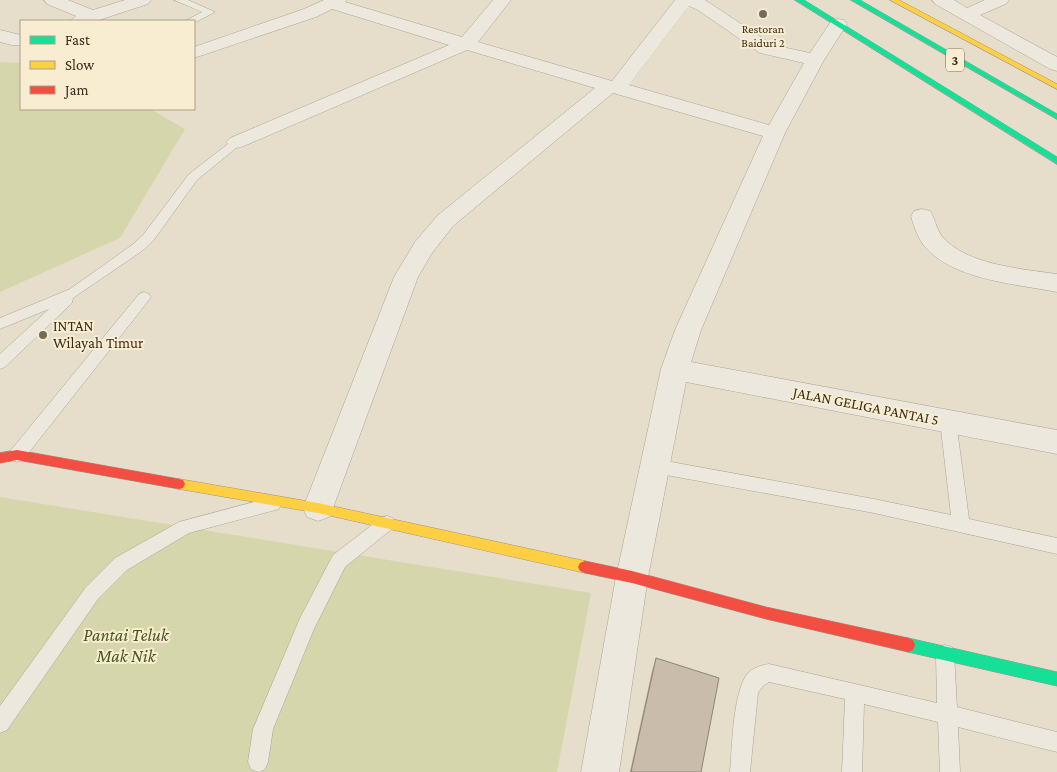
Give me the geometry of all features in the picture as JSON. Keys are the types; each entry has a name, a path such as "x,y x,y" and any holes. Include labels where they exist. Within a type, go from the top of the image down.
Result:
{"main road":[{"path":"799,0 1057,161"},
{"name":"3","path":"855,0 1057,117"},
{"name":"3","path":"894,0 1057,87"},
{"path":"0,458 17,455 318,508 632,577 766,613 1057,679"}],"street":[{"path":"53,0 85,19 142,0"},
{"path":"237,142 466,44 502,0"},
{"path":"318,508 406,278 422,246 445,221 613,87 684,0"},
{"path":"690,0 704,6 767,49 816,60"},
{"path":"941,0 1057,64"},
{"path":"967,14 1000,0"},
{"path":"195,52 335,2 466,44 775,133"},
{"path":"600,772 632,577 675,369 688,330 775,133 838,24"},
{"path":"0,35 12,40 20,40"},
{"path":"922,216 932,240 951,256 986,269 1057,283"},
{"name":"JALAN GELIGA PANTAI 5","path":"675,369 1057,442"}],"lane":[{"path":"179,0 209,10 210,12 192,20"},
{"path":"0,363 76,292 124,258 148,238 192,177 237,142"},
{"path":"0,324 76,292"},
{"path":"17,455 144,296"},
{"path":"948,421 961,524"},
{"path":"656,466 874,506 1057,546"},
{"path":"0,723 92,593 120,564 186,528 281,502"},
{"path":"258,762 263,729 307,624 339,561 387,524"},
{"path":"945,654 950,772"},
{"path":"740,772 748,691 753,681 760,674 769,673 1057,742"},
{"path":"852,772 854,692"}],"green space":[{"path":"0,62 20,63 20,110 152,110 185,129 120,238 0,292"},
{"name":"Pantai Teluk Mak Nik","path":"0,497 591,593 557,772 0,772"}],"building":[{"path":"656,658 719,678 701,772 631,772"}],"traffic: fast":[{"path":"799,0 1057,161"},
{"path":"855,0 1057,117"},
{"path":"908,645 1057,679"}],"traffic: slow":[{"path":"894,0 1057,87"},
{"path":"179,484 318,508 585,567"}],"traffic: jam":[{"path":"0,458 17,455 179,484"},
{"path":"585,567 632,577 766,613 908,645"}],"place":[{"name":"Restoran Baiduri 2","path":"763,14"},
{"name":"INTAN Wilayah Timur","path":"43,335"}]}
